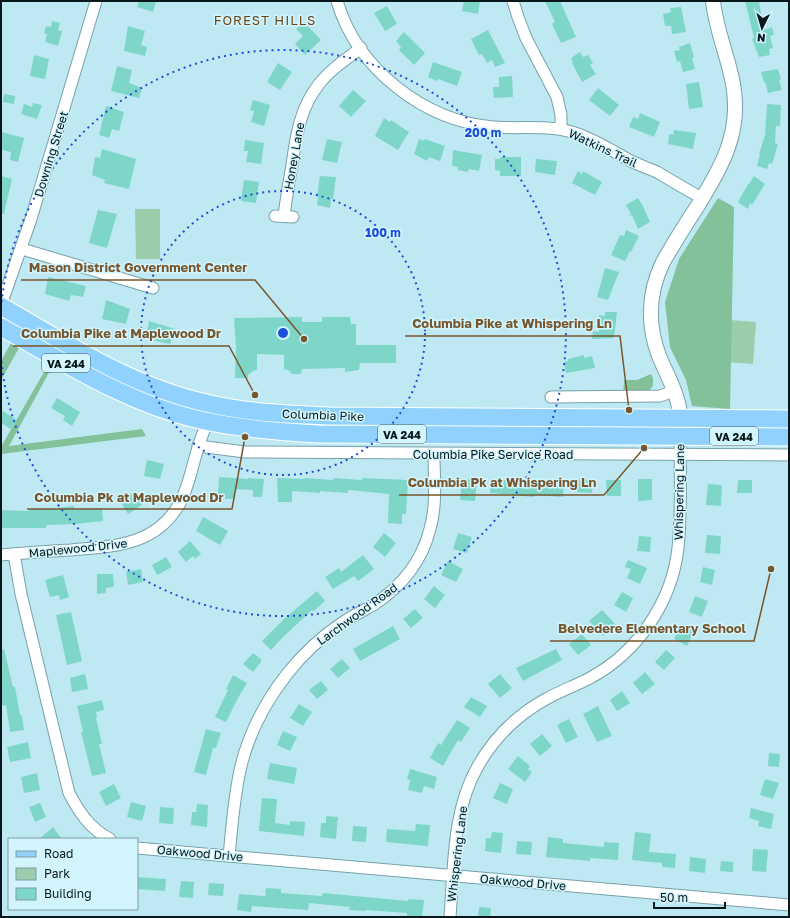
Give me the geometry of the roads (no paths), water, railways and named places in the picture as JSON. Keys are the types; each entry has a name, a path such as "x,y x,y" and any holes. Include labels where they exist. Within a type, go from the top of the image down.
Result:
{"main road":[{"name":"Columbia Pike","path":"1,306 114,370 165,391 214,405 280,414 330,416 789,419"},
{"name":"Columbia Pike","path":"1,327 107,387 175,414 208,421 284,432 319,434 789,437"}],"street":[{"name":"Downing Street","path":"1,306 22,248 96,1"},
{"name":"Watkins Trail","path":"337,1 347,25 361,48 374,65 387,79 417,102 442,114 472,124 492,127 561,129 591,140 634,163 656,172 702,198"},
{"path":"513,1 526,38 557,97 561,115 561,129"},
{"name":"Whispering Lane","path":"450,917 457,835 463,802 477,768 489,748 510,725 530,709 546,698 607,668 637,641 659,608 674,570 678,548 680,419 674,391 659,357 654,339 650,322 650,305 652,290 663,262 718,171 732,137 735,101 733,85 720,40 713,1"},
{"name":"Honey Lane","path":"284,216 297,132 304,109 318,85 328,74 361,48"},
{"path":"22,248 153,288"},
{"path":"551,398 660,396 674,391"},
{"name":"Maplewood Drive","path":"1,555 115,546 137,540 150,534 172,515 186,490 198,446 214,405"},
{"name":"Columbia Pike Service Road","path":"198,446 245,452 789,455"},
{"name":"Larchwood Road","path":"229,856 236,789 241,765 248,742 259,716 276,689 303,655 341,624 387,596 409,572 421,553 430,528 433,513 434,454"},
{"path":"14,554 21,594 69,793 84,818 94,828 109,838"},
{"name":"Oakwood Drive","path":"138,848 789,905"}],"place":[{"name":"Mason District Government Center","path":"304,339"},
{"name":"Columbia Pike at Maplewood Dr","path":"255,395"},
{"name":"Columbia Pike at Whispering Ln","path":"629,410"},
{"name":"Columbia Pk at Maplewood Dr","path":"245,437"},
{"name":"Columbia Pk at Whispering Ln","path":"644,448"},
{"name":"Belvedere Elementary School","path":"771,569"}],"district":[{"name":"FOREST HILLS","path":"265,20"}]}
